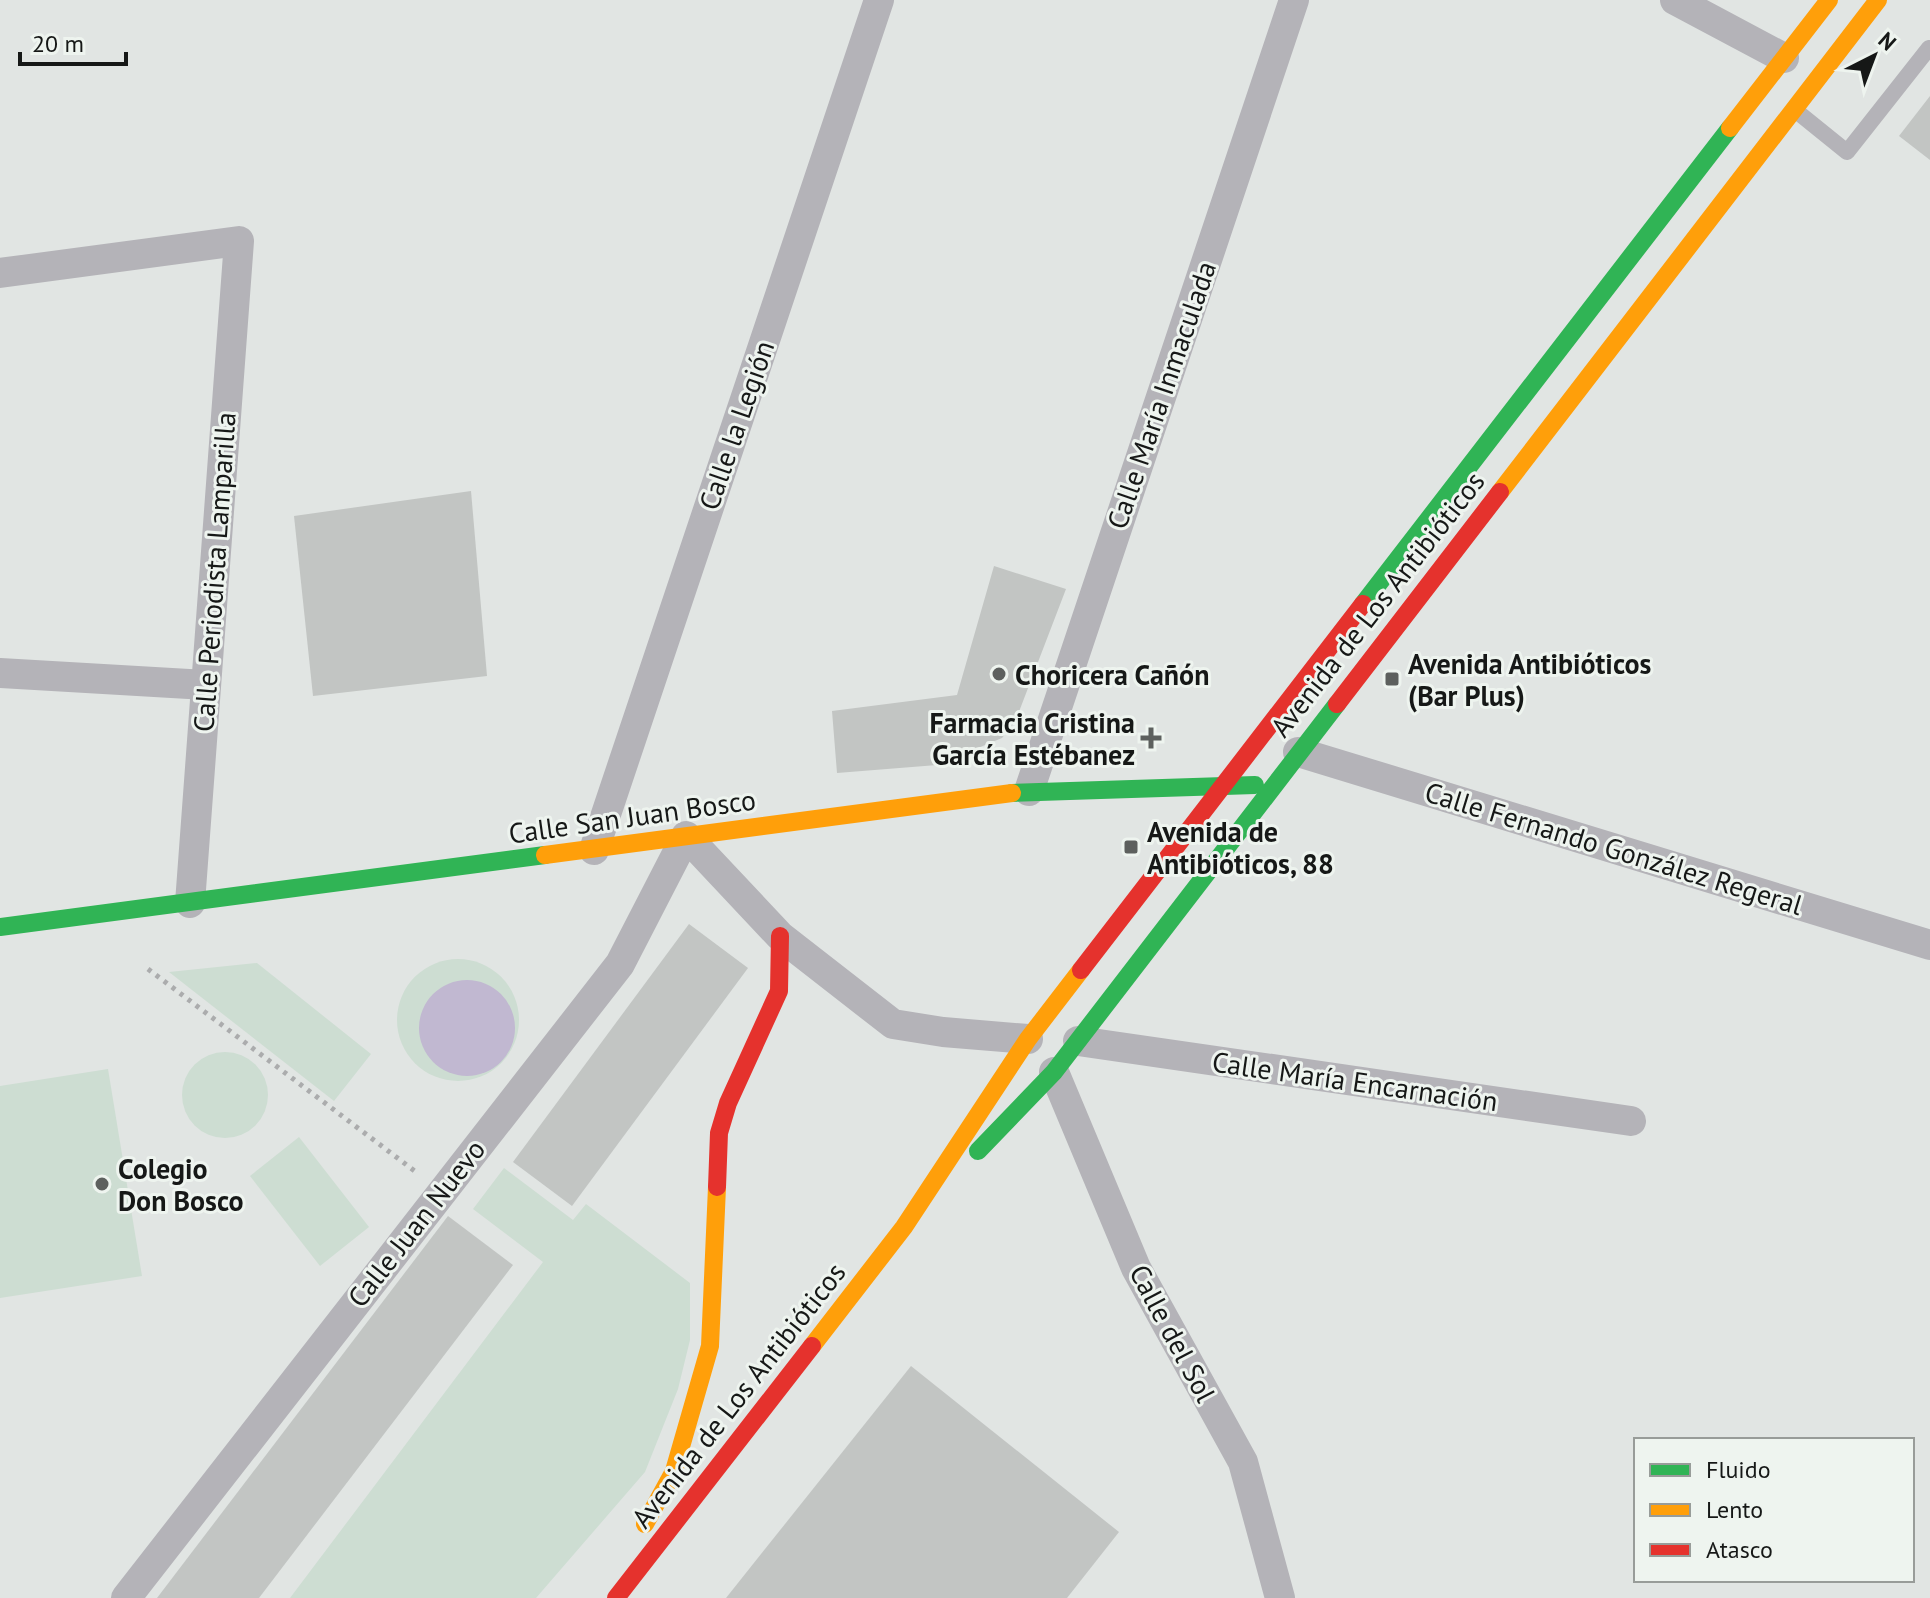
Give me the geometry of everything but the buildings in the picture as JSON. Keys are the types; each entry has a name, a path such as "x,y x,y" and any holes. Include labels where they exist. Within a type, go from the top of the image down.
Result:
{"main road":[{"name":"Avenida de Los Antibióticos","path":"904,1227 1028,1039 1829,0"},
{"name":"Avenida de Los Antibióticos","path":"616,1598 754,1406 904,1227 1054,1072 1878,0"},
{"name":"Calle San Juan Bosco","path":"0,927 1029,791 1273,784"},
{"path":"603,1598 674,1471 708,1380 719,1133 728,1103 779,991 780,936"}],"street":[{"name":"Calle la Legión","path":"594,850 879,0"},
{"name":"Calle María Inmaculada","path":"1029,791 1294,0"},
{"path":"1675,0 1784,58"},
{"name":"Calle Periodista Lamparilla","path":"0,273 239,241 190,903"},
{"path":"0,673 206,685"},
{"name":"Calle Fernando González Regeral","path":"1298,752 1930,945"},
{"path":"686,836 780,936 893,1024 943,1032 1028,1039"},
{"name":"Calle Juan Nuevo","path":"126,1598 620,964 686,836"},
{"name":"Calle María Encarnación","path":"1078,1041 1631,1121"},
{"name":"Calle del Sol","path":"1054,1072 1136,1268 1243,1462 1280,1598"}],"lane":[{"path":"1794,109 1847,152 1929,48"}],"path":[{"path":"148,969 423,1177"}],"green space":[{"path":"458,959 481,964 501,977 514,997 519,1020 514,1043 501,1063 481,1076 458,1081 435,1076 415,1063 402,1043 397,1020 402,997 415,977 435,964"},
{"path":"257,963 371,1054 334,1101 169,972"},
{"path":"225,1052 241,1056 255,1065 264,1079 268,1095 264,1111 255,1125 241,1134 225,1138 209,1134 195,1125 186,1111 182,1095 186,1079 195,1065 209,1056"},
{"path":"108,1069 142,1276 0,1298 0,1086"},
{"path":"299,1137 369,1227 320,1266 250,1176"},
{"path":"504,1168 573,1220 586,1204 690,1283 690,1340 678,1389 645,1472 536,1598 290,1598 543,1262 473,1209"}],"shaded area":[{"path":"467,980 485,984 501,994 511,1010 515,1028 511,1046 501,1062 485,1072 467,1076 449,1072 433,1062 423,1046 419,1028 423,1010 433,994 449,984"}],"traffic: fast":[{"path":"1363,604 1730,128"},
{"path":"978,1151 1054,1072 1337,704"},
{"path":"1012,793 1255,785"},
{"path":"0,927 545,855"}],"traffic: slow":[{"path":"1730,128 1829,0"},
{"path":"1500,492 1878,0"},
{"path":"545,855 1012,793"},
{"path":"812,1346 904,1227 1028,1039 1081,970"},
{"path":"645,1524 674,1471 710,1346 717,1187"}],"traffic: jam":[{"path":"1337,704 1500,492"},
{"path":"1081,970 1363,604"},
{"path":"717,1187 719,1133 728,1103 779,991 780,936"},
{"path":"616,1598 812,1346"}],"place":[{"name":"Choricera Cañón","path":"999,674"},
{"name":"Avenida Antibióticos (Bar Plus)","path":"1392,679"},
{"name":"Farmacia Cristina García Estébanez","path":"1151,738"},
{"name":"Avenida de Antibióticos, 88","path":"1131,847"},
{"name":"Colegio Don Bosco","path":"102,1184"}]}
